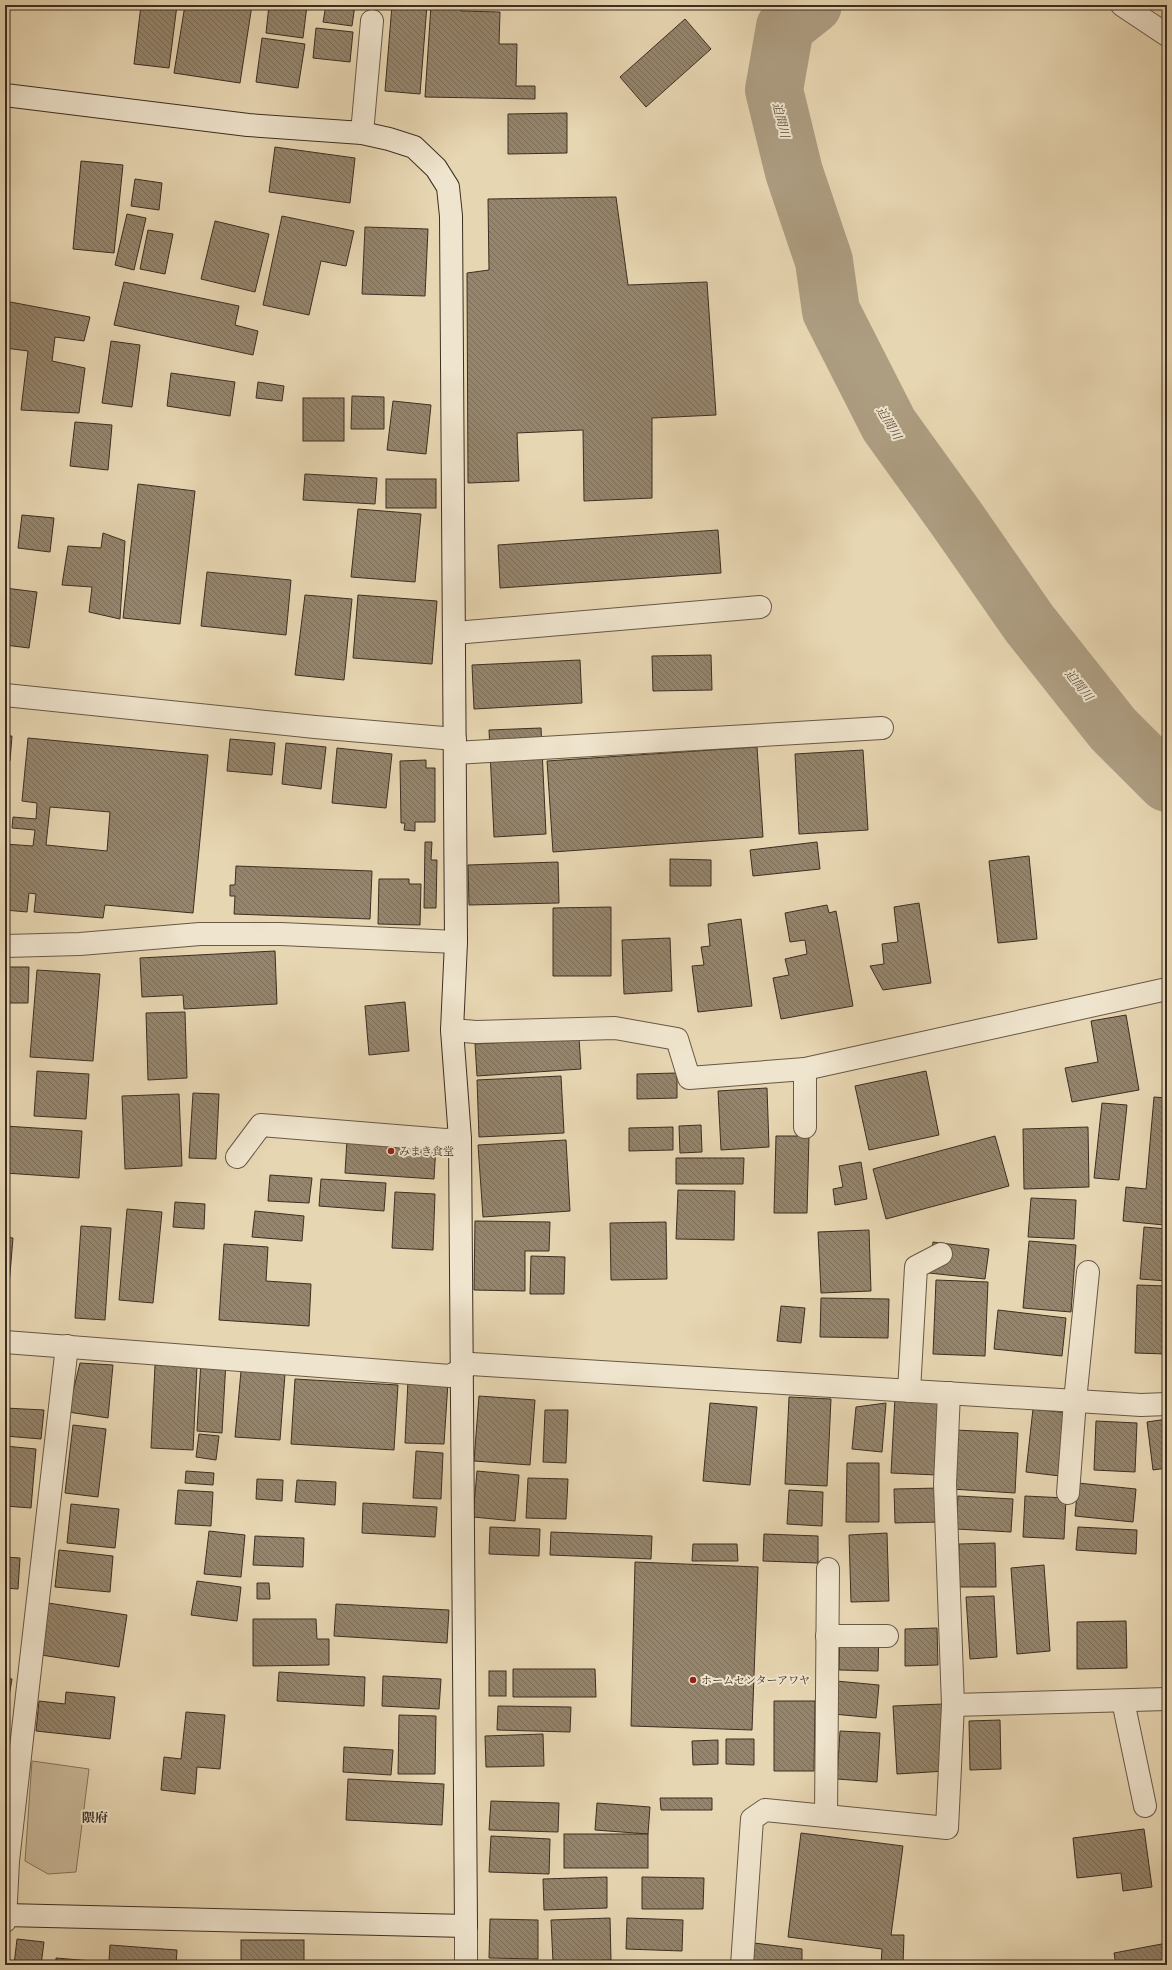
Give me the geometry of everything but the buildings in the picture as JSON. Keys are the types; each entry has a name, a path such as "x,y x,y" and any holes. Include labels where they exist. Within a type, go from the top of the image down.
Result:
{"street":[{"path":"1122,5 1167,35"},
{"path":"362,133 372,21"},
{"path":"5,95 248,125 362,133 389,139 414,148 436,168 448,188 452,216 455,633 456,942 452,1030 460,1139 466,1965"},
{"path":"455,633 760,607"},
{"path":"5,695 315,727 455,746 882,728"},
{"path":"5,946 80,944 200,934 281,934 456,942"},
{"path":"452,1030 476,1032 615,1028 677,1039 689,1078 805,1069 1167,989"},
{"path":"805,1069 806,1127"},
{"path":"237,1157 261,1125 445,1140 460,1139"},
{"path":"909,1391 916,1267 941,1254"},
{"path":"1068,1493 1075,1401 1088,1272"},
{"path":"5,1342 450,1376 471,1364 1140,1405 1167,1404"},
{"path":"5,1921 8,1861 67,1346"},
{"path":"742,1965 752,1819 765,1810 947,1828 953,1705 945,1484 949,1393"},
{"path":"826,1816 828,1569"},
{"path":"827,1636 887,1636"},
{"path":"953,1705 1167,1699"},
{"path":"1123,1701 1145,1806"},
{"path":"5,1915 466,1926"}],"shaded area":[{"path":"32,1761 89,1769 76,1872 48,1874 25,1861"}],"waterway":[{"name":"迫間川","path":"813,5 785,27 774,90 794,172 824,261 831,311 889,425 1029,623 1113,729 1167,783"}],"place":[{"name":"みまき食堂","path":"391,1151"},
{"name":"ホームセンターアワヤ","path":"693,1680"}],"district":[{"name":"隈府","path":"95,1817"}]}
